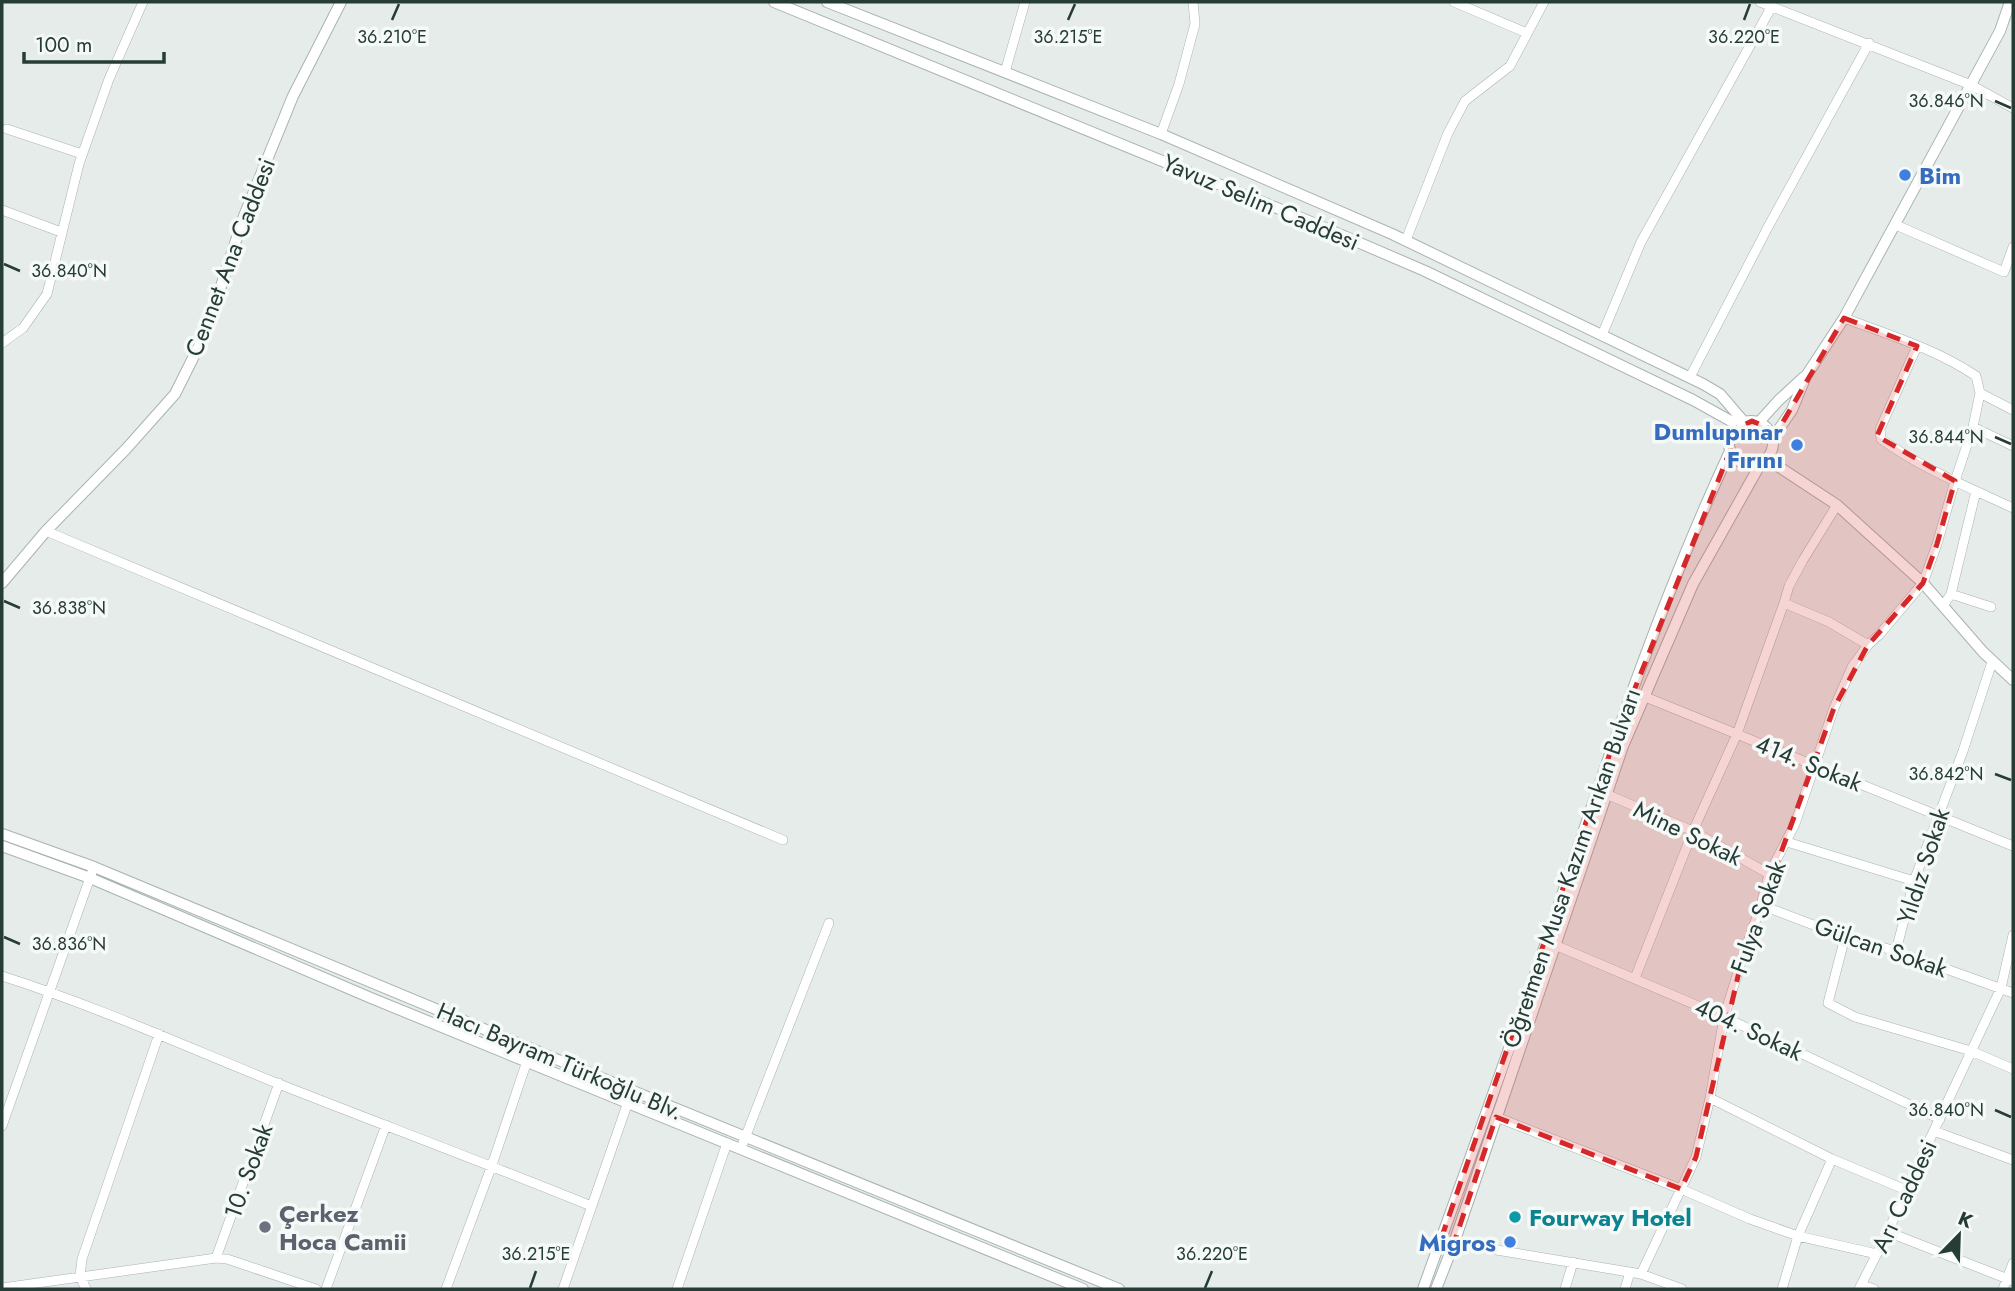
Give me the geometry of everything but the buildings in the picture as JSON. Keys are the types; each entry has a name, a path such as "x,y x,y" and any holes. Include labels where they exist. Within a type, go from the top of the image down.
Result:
{"street":[{"path":"2,343 23,328 47,294 82,154 109,79 143,2"},
{"name":"Cennet Ana Caddesi","path":"2,583 46,531 175,394 206,332 244,216 293,96 341,2"},
{"name":"Yavuz Selim Caddesi","path":"774,2 1425,271 1741,423"},
{"name":"Yavuz Selim Caddesi","path":"827,2 1161,134 1406,240 1690,377 1720,394 1741,423"},
{"path":"1005,72 1025,2"},
{"path":"1153,157 1195,24 1193,2"},
{"path":"1454,2 1527,33"},
{"path":"1406,240 1448,132 1465,101 1510,66 1544,2"},
{"path":"1760,2 1971,85 2013,108"},
{"path":"1773,438 1759,422 1741,423 1729,437 1730,451 1740,462 1754,465 1764,461 1771,453 1773,438 1792,410 1807,376 1844,318 1896,225 2000,31 2010,2"},
{"path":"1602,335 1641,242 1772,6"},
{"path":"1690,377 1768,227 1869,43"},
{"path":"7,129 82,154"},
{"path":"2,210 61,232"},
{"path":"1896,225 2004,272 2013,247"},
{"path":"1844,318 1958,364 1976,376 1980,393 1973,427 1923,583"},
{"path":"1917,346 1880,429 1881,439 1896,450 1955,481 2013,508"},
{"path":"1759,422 1807,376"},
{"path":"1980,393 2013,410"},
{"path":"1973,427 2013,446"},
{"name":"Öğretmen Musa Kazım Arıkan Bulvarı","path":"1436,1289 1555,945 1650,642 1693,532 1730,451"},
{"path":"1764,461 1837,505 1923,583 1992,662 2013,680"},
{"name":"Öğretmen Musa Kazım Arıkan Bulvarı","path":"1423,1289 1601,793 1693,584 1764,461"},
{"path":"1943,606 1951,594 1976,491"},
{"path":"1635,978 1693,831 1737,734 1789,586 1837,505"},
{"path":"46,531 783,840"},
{"name":"Fulya Sokak","path":"1641,1274 1696,1157 1710,1098 1724,1017 1769,874 1795,824 1834,708 1852,667 1923,583"},
{"path":"1951,594 1991,607"},
{"path":"1784,603 1829,622 1868,645"},
{"name":"Yıldız Sokak","path":"1896,951 1914,881 1963,751 1992,662"},
{"name":"414. Sokak","path":"1643,696 2013,846"},
{"name":"Mine Sokak","path":"1601,793 1693,831 1769,874"},
{"name":"Hacı Bayram Türkoğlu Blv.","path":"2,831 371,998 1083,1289"},
{"path":"1787,842 1914,881"},
{"name":"Hacı Bayram Türkoğlu Blv.","path":"2,846 92,872 1112,1288"},
{"path":"2,1126 92,872"},
{"name":"Gülcan Sokak","path":"1761,905 1845,937 1896,951 2013,993"},
{"path":"741,1149 829,923"},
{"name":"Arı Caddesi","path":"1860,1287 1888,1233 2001,988 2013,935"},
{"path":"1845,937 1828,1003 1855,1017 1971,1051 2013,1069"},
{"name":"404. Sokak","path":"1555,945 1724,1017 1940,1119"},
{"path":"2,976 49,991 591,1206"},
{"path":"86,1289 80,1276 82,1259 159,1034"},
{"path":"446,1289 527,1061"},
{"name":"10. Sokak","path":"216,1258 279,1083"},
{"path":"1710,1098 1832,1159 1906,1191"},
{"path":"563,1289 628,1102"},
{"path":"1496,1117 1681,1189 1750,1219 1798,1236 1877,1254"},
{"path":"326,1289 386,1125"},
{"path":"1934,1132 2013,1160"},
{"path":"677,1289 727,1143"},
{"path":"1782,1289 1798,1236 1832,1159"},
{"path":"1888,1233 2010,1280"},
{"path":"1441,1239 1641,1274 1682,1289"},
{"path":"2,1288 216,1258 227,1259 312,1288"},
{"path":"1565,1289 1573,1262"},
{"path":"2003,1289 2010,1280 2013,1264"},
{"path":"1625,1289 1630,1272"},
{"path":"1860,1287 1874,1289"}],"highlighted area":[{"path":"1844,318 1917,346 1877,436 1955,481 1923,583 1868,645 1834,708 1742,959 1696,1157 1681,1189 1496,1117 1454,1243 1441,1239 1617,733 1730,451 1733,430 1752,421 1777,432"}],"place":[{"name":"Bim","path":"1905,175"},
{"name":"Dumlupınar Fırını","path":"1797,445"},
{"name":"Fourway Hotel","path":"1515,1217"},
{"name":"Çerkez Hoca Camii","path":"265,1227"},
{"name":"Migros","path":"1510,1242"}]}
